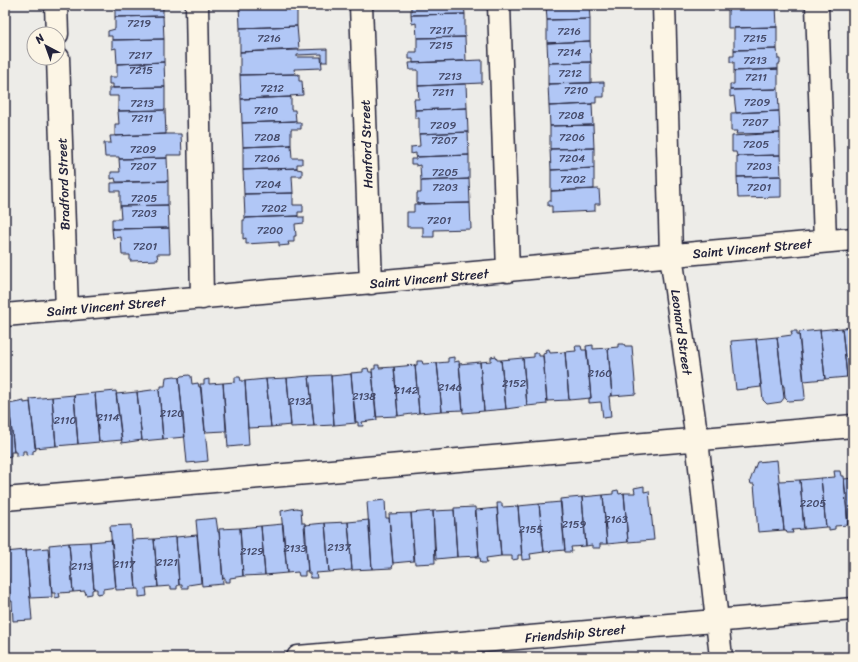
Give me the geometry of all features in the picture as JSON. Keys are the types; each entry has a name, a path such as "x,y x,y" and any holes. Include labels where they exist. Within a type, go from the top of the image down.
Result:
{"street":[{"path":"56,5 57,26"},
{"path":"197,5 202,298"},
{"name":"Hanford Street","path":"361,5 371,283"},
{"path":"500,5 508,271"},
{"name":"Leonard Street","path":"664,5 671,255 697,440 721,657"},
{"path":"817,5 825,241"},
{"name":"Bradford Street","path":"58,66 67,310"},
{"name":"Saint Vincent Street","path":"5,315 853,239"},
{"path":"5,499 853,426"},
{"name":"Friendship Street","path":"298,657 853,609"}],"building":[{"path":"115,5 163,5 163,16 115,17"},
{"path":"239,5 297,5 297,26 240,28"},
{"path":"411,5 464,5 465,14 411,15"},
{"path":"546,5 589,5 590,19 547,20"},
{"path":"733,5 776,5 733,6"},
{"path":"776,5 777,27 728,28 728,6"},
{"path":"851,5 853,5 853,23 852,23"},
{"path":"465,14 465,37 417,38 416,23 412,24 411,15"},
{"path":"163,16 164,39 112,40 112,36 108,36 108,31 115,29 115,17"},
{"path":"590,19 590,41 547,43 547,20"},
{"path":"852,23 853,43 850,43 849,37 852,37"},
{"path":"297,26 299,49 240,52 240,28"},
{"path":"777,27 777,49 734,50 734,28"},
{"path":"465,37 466,61 413,63 413,59 409,59 409,52 417,52 417,38"},
{"path":"164,39 164,62 117,64 116,48 112,49 112,40"},
{"path":"590,41 591,62 548,63 547,43"},
{"path":"327,49 327,62 322,62 322,54 297,55 297,57 321,57 322,68 294,69 295,74 240,75 240,52"},
{"path":"777,49 778,59 780,59 778,69 734,71 734,62 730,62 730,56 734,56 734,50"},
{"path":"482,60 482,83 418,86 418,70 410,70 409,63"},
{"path":"164,62 165,87 113,88 113,84 109,84 109,77 117,77 117,64"},
{"path":"591,62 591,83 548,84 548,63"},
{"path":"778,69 778,89 730,90 730,84 734,84 734,71"},
{"path":"299,74 299,81 302,81 303,95 290,96 291,97 241,99 240,75"},
{"path":"604,82 604,97 596,97 596,103 549,106 548,84"},
{"path":"466,84 467,108 415,110 414,99 419,99 418,86"},
{"path":"165,87 165,110 118,111 118,96 109,96 109,88"},
{"path":"778,89 779,111 736,113 734,96 730,97 730,90"},
{"path":"291,97 291,110 295,110 296,121 242,123 241,99"},
{"path":"592,104 593,125 550,126 549,106"},
{"path":"467,108 468,132 419,134 419,118 415,118 415,110"},
{"path":"165,110 166,134 115,136 115,124 119,124 118,111"},
{"path":"779,111 780,133 736,134 737,131 731,131 731,113"},
{"path":"296,121 296,123 301,123 301,129 291,129 291,145 243,147 242,123"},
{"path":"593,125 594,148 550,149 550,126"},
{"path":"468,132 469,155 416,157 416,153 411,154 411,147 420,146 419,134"},
{"path":"780,133 780,155 737,156 736,152 732,152 732,136"},
{"path":"181,134 182,155 167,155 167,158 119,159 119,157 105,157 104,143 111,143 110,136"},
{"path":"291,145 292,158 302,158 302,164 297,164 297,168 243,170 243,147"},
{"path":"594,148 594,168 551,170 550,149"},
{"path":"469,155 469,179 421,181 420,165 416,166 416,164 411,164 411,159 416,159 416,157"},
{"path":"780,155 781,176 737,177 737,156"},
{"path":"167,158 168,181 116,182 115,178 111,179 111,172 120,172 119,159"},
{"path":"297,168 302,170 302,176 292,176 293,193 244,194 243,170"},
{"path":"594,168 594,189 551,191 551,170"},
{"path":"781,176 781,197 738,198 737,177"},
{"path":"469,179 470,203 417,204 417,193 421,193 421,181"},
{"path":"168,181 168,205 120,206 120,191 111,191 111,183"},
{"path":"599,189 600,204 595,204 595,211 552,213 552,206 548,206 548,201 551,201 551,191"},
{"path":"293,193 293,205 303,205 303,212 298,212 298,216 245,218 244,194"},
{"path":"470,203 471,229 434,230 434,237 423,237 423,227 407,227 407,212 414,212 414,204"},
{"path":"168,205 169,228 112,229 112,219 121,219 120,206"},
{"path":"304,217 304,223 295,224 296,236 294,236 294,242 288,242 289,245 279,246 279,242 246,244 246,238 243,239 243,220 245,220 245,218"},
{"path":"169,228 170,254 157,254 158,260 130,261 130,255 122,255 121,237 113,238 112,229"},
{"path":"853,327 853,376 847,377 842,328"},
{"path":"842,328 847,377 825,379 820,330"},
{"path":"820,330 825,379 804,381 799,332"},
{"path":"791,331 797,331 797,335 799,335 805,397 803,400 788,401 785,398 777,337 792,335"},
{"path":"777,337 784,398 781,402 767,404 763,400 756,339"},
{"path":"756,339 761,387 736,390 731,341"},
{"path":"618,344 632,346 636,394 612,396 608,348 618,347"},
{"path":"593,345 593,349 608,348 612,396 609,396 611,417 603,418 601,402 589,403 589,398 591,398 586,346"},
{"path":"575,346 581,346 582,350 587,350 591,398 569,400 565,352 576,351"},
{"path":"549,349 550,353 565,352 569,400 547,401 543,354 546,353 545,350"},
{"path":"534,353 539,353 539,356 543,356 547,404 527,406 523,358 534,357"},
{"path":"496,356 497,360 501,360 506,409 484,411 480,362 491,361 491,357"},
{"path":"454,357 454,362 459,361 463,410 442,411 437,363 448,362 448,358"},
{"path":"523,358 527,406 506,409 501,360"},
{"path":"417,361 422,361 423,364 437,363 442,411 419,413 415,365 417,365"},
{"path":"480,362 484,411 463,413 459,364"},
{"path":"375,365 379,365 379,368 394,367 398,416 376,417 372,369 375,369"},
{"path":"415,365 419,413 398,416 394,367"},
{"path":"368,368 369,372 372,372 377,420 362,422 363,426 358,426 358,422 355,422 351,373 363,372 363,369"},
{"path":"351,374 356,423 334,425 331,376"},
{"path":"331,375 334,425 314,426 309,376"},
{"path":"175,376 179,378 185,437 163,439 159,389 161,389 161,386 165,386 166,377"},
{"path":"181,376 191,376 192,384 198,383 199,387 201,387 208,461 187,463 179,378"},
{"path":"309,376 314,426 291,427 287,378"},
{"path":"235,377 240,377 241,381 245,381 249,445 228,447 223,383 235,382"},
{"path":"287,378 291,425 271,427 266,379"},
{"path":"209,379 209,384 223,383 226,431 205,432 200,384 204,384 204,380"},
{"path":"266,379 271,427 248,428 245,381"},
{"path":"159,389 163,439 142,441 137,392"},
{"path":"116,391 122,440 99,442 95,393"},
{"path":"137,392 142,440 122,443 116,394"},
{"path":"95,393 99,442 78,444 74,395"},
{"path":"74,395 78,444 56,446 52,397"},
{"path":"52,397 56,446 35,448 30,399"},
{"path":"24,401 24,403 30,402 36,450 33,451 33,454 26,455 26,451 23,451 23,455 16,456 16,452 14,452 9,404"},
{"path":"5,404 9,404 14,452 11,452 11,456 5,457"},
{"path":"777,460 784,530 758,532 754,484 751,484 750,481 757,462"},
{"path":"834,471 840,471 841,476 844,476 848,525 835,526 835,529 829,530 829,527 826,527 821,478 835,477"},
{"path":"821,478 826,527 804,529 800,480"},
{"path":"853,478 853,528 848,528 844,479"},
{"path":"800,480 804,529 792,530 793,533 787,533 786,530 784,530 779,481"},
{"path":"644,486 644,492 649,491 654,540 628,542 624,493 635,493 634,488"},
{"path":"618,490 619,494 624,493 628,542 607,544 603,495 613,494 613,491"},
{"path":"603,495 607,544 600,544 600,548 592,548 592,545 586,546 582,497"},
{"path":"582,497 586,546 571,547 572,552 565,552 560,499"},
{"path":"385,500 386,518 389,518 393,565 392,568 372,569 367,502"},
{"path":"561,502 565,550 544,552 539,504"},
{"path":"497,503 502,503 502,507 518,506 522,555 518,555 518,559 512,560 512,556 501,556"},
{"path":"539,504 544,552 530,554 531,559 522,560 518,506"},
{"path":"475,507 479,556 457,557 454,508"},
{"path":"296,508 301,509 302,523 305,523 308,571 305,571 305,576 299,576 298,572 287,573 281,511"},
{"path":"497,508 501,556 486,558 487,563 481,563 480,558 476,558 476,556 479,556 476,510"},
{"path":"454,510 457,557 436,559 433,511"},
{"path":"433,511 435,563 415,564 411,513"},
{"path":"411,513 414,561 393,563 389,514"},
{"path":"216,518 219,532 223,584 202,586 196,520"},
{"path":"369,520 372,569 352,570 348,522"},
{"path":"348,522 352,570 329,572 325,523"},
{"path":"325,523 329,572 316,573 317,578 310,578 310,573 308,573 304,525"},
{"path":"283,524 287,573 265,575 261,526"},
{"path":"131,525 136,589 116,590 110,526"},
{"path":"261,526 265,575 243,576 240,528"},
{"path":"240,528 243,576 230,578 230,582 225,582 225,578 223,579 219,529"},
{"path":"197,535 201,583 188,585 188,588 182,588 182,585 179,585 176,537"},
{"path":"176,537 179,585 177,586 177,589 171,589 171,586 158,587 154,539"},
{"path":"154,539 158,587 146,588 147,596 139,597 139,589 136,589 132,540"},
{"path":"112,540 116,587 103,589 103,593 97,594 97,589 94,589 90,542"},
{"path":"90,542 94,589 92,590 92,594 86,595 85,591 73,592 69,543"},
{"path":"69,543 73,592 59,593 60,597 55,598 55,593 52,593 49,545"},
{"path":"48,548 52,597 30,598 26,550"},
{"path":"26,550 32,620 13,621 12,601 10,601 5,552"},
{"path":"5,552 10,601 5,601"}]}
